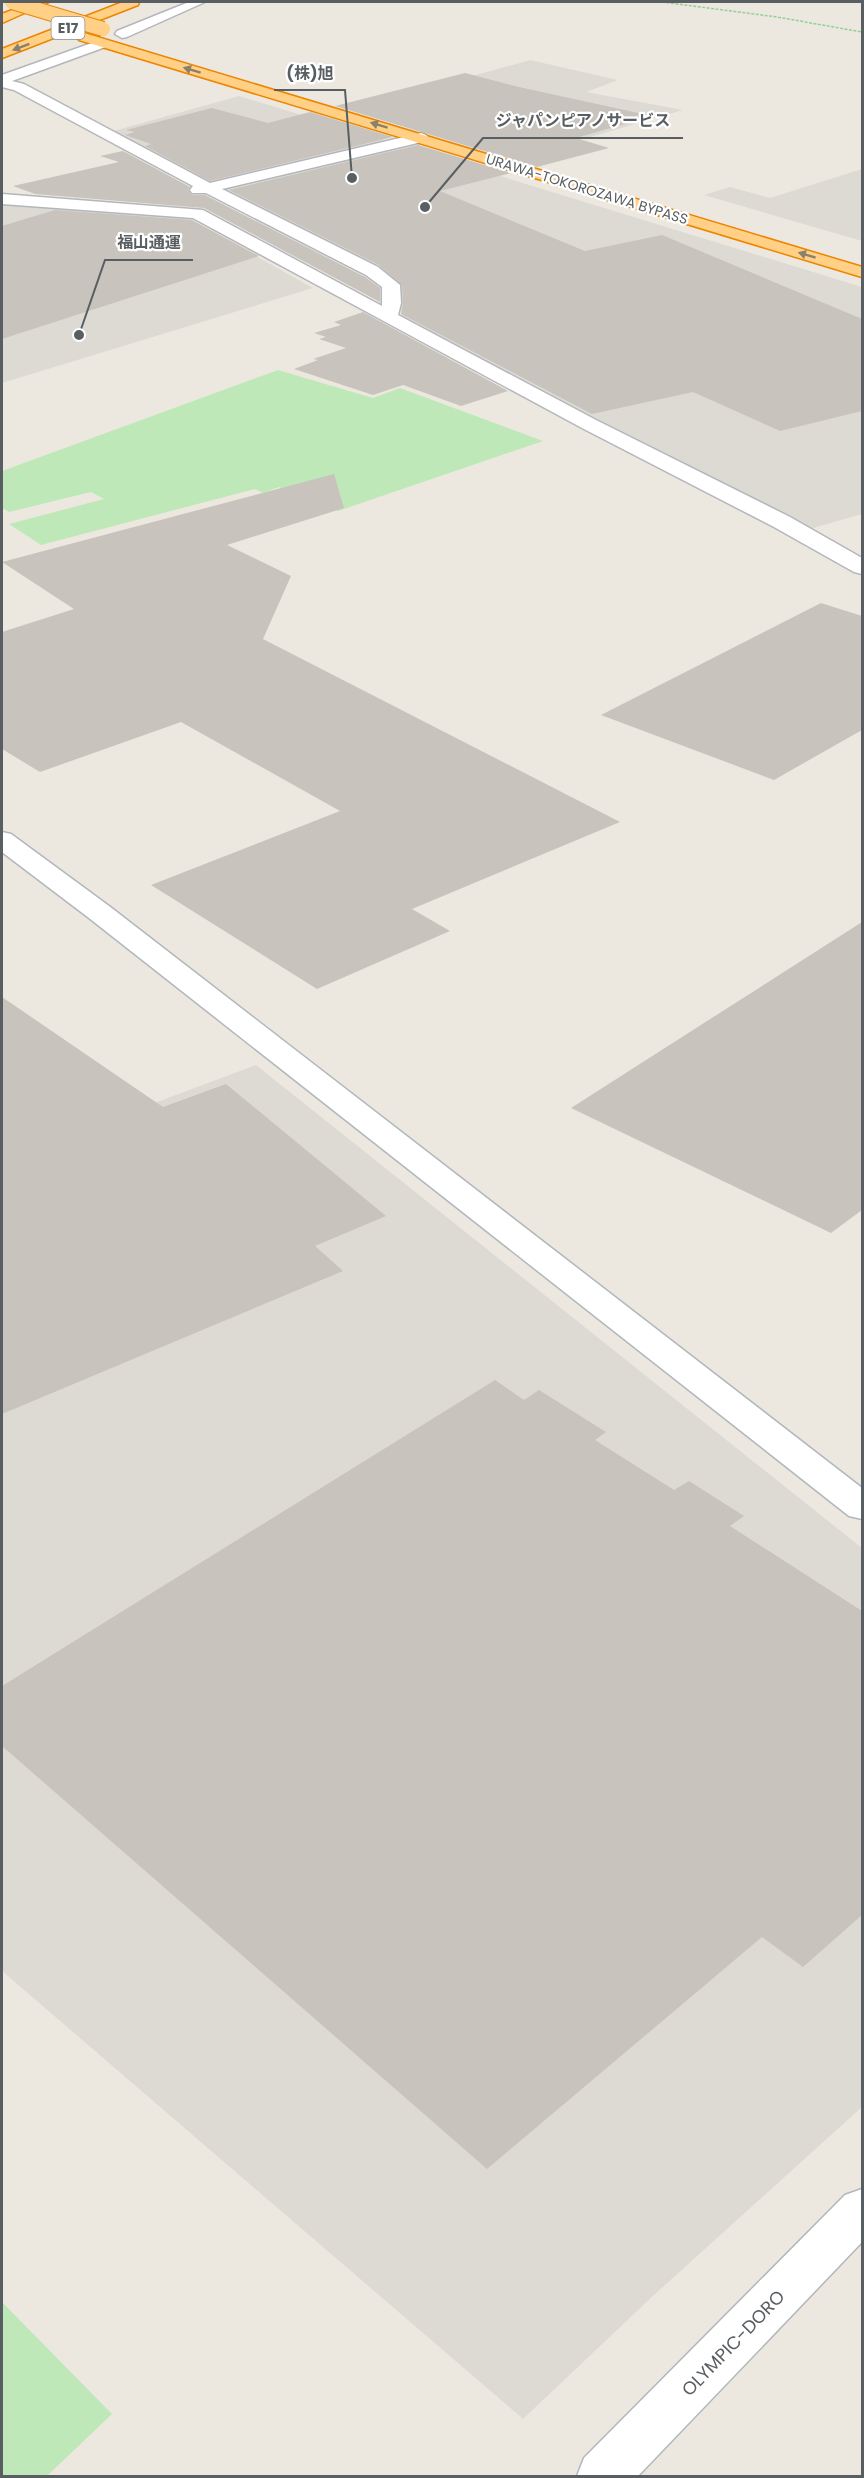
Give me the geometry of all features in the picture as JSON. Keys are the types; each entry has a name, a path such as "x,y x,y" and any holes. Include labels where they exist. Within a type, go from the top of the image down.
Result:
{"highway":[{"name":"URAWA-TOKOROZAWA BYPASS","path":"11,2 103,36 421,138 862,272"},
{"path":"2,19 43,2"},
{"name":"E17","path":"2,54 133,2"},
{"name":"E17","path":"33,22 76,6"},
{"name":"URAWA-TOKOROZAWA BYPASS","path":"2,13 84,37 122,34 771,228"}],"street":[{"path":"122,34 200,2"},
{"path":"2,81 103,36"},
{"path":"2,81 19,87 208,188 372,271 391,285 392,303 389,317"},
{"path":"119,207 421,138"},
{"path":"2,200 197,213 589,424 782,522 862,567"},
{"path":"2,840 99,912 862,1507"},
{"name":"OLYMPIC-DORO","path":"603,2476 862,2210"}],"path":[{"path":"662,2 777,17 862,32"}],"shaded area":[{"path":"530,60 618,80 586,92 683,110 587,138 485,115 383,101"},
{"path":"239,96 387,141 208,182 110,132"},
{"path":"409,148 862,287 862,514 810,529 501,370 402,316 398,286 400,281 224,191 224,187 338,160"},
{"path":"862,169 862,241 704,195 730,187 770,198"},
{"path":"2,203 186,217 313,288 2,383"},
{"path":"256,1065 862,1548 862,2107 654,2295 523,2419 2,1971 2,1160"}],"green space":[{"path":"278,370 373,398 400,388 543,441 338,511 279,487 263,493 255,489 41,545 9,524 104,499 91,492 9,512 2,508 2,471"},
{"path":"2,2302 112,2414 47,2476 2,2476"}],"building":[{"path":"465,73 652,116 576,138 609,148 537,167 335,106"},
{"path":"212,108 268,123 310,112 393,137 210,181 145,146 151,144 125,135 135,132 126,130"},
{"path":"418,145 511,173 440,191 585,251 662,235 862,319 862,411 780,431 693,392 592,414 401,314 402,285 379,265 229,190"},
{"path":"123,151 190,187 188,190 192,195 205,195 365,277 380,288 380,302 204,208 35,194 13,186 119,162 100,156"},
{"path":"55,210 192,220 259,256 2,339 2,226"},
{"path":"363,312 508,391 461,406 403,385 373,395 294,369 318,360 313,359 346,348 319,339 326,337 314,333 341,325 334,322"},
{"path":"334,474 344,508 227,545 291,576 263,639 620,822 412,909 450,931 317,989 151,885 340,811 181,722 40,772 2,749 2,632 74,609 2,562"},
{"path":"821,603 862,616 862,730 774,780 601,715"},
{"path":"862,922 862,1210 831,1233 571,1108"},
{"path":"2,997 163,1107 226,1084 386,1216 315,1246 343,1271 2,1414"},
{"path":"495,1380 524,1400 539,1390 606,1432 595,1440 674,1490 689,1481 744,1516 730,1526 862,1611 862,1915 803,1967 762,1937 487,2169 2,1746 2,1686"}],"place":[{"name":"(株)旭","path":"352,178"},
{"name":"ジャパンピアノサービス","path":"425,207"},
{"name":"福山通運","path":"79,335"}]}
